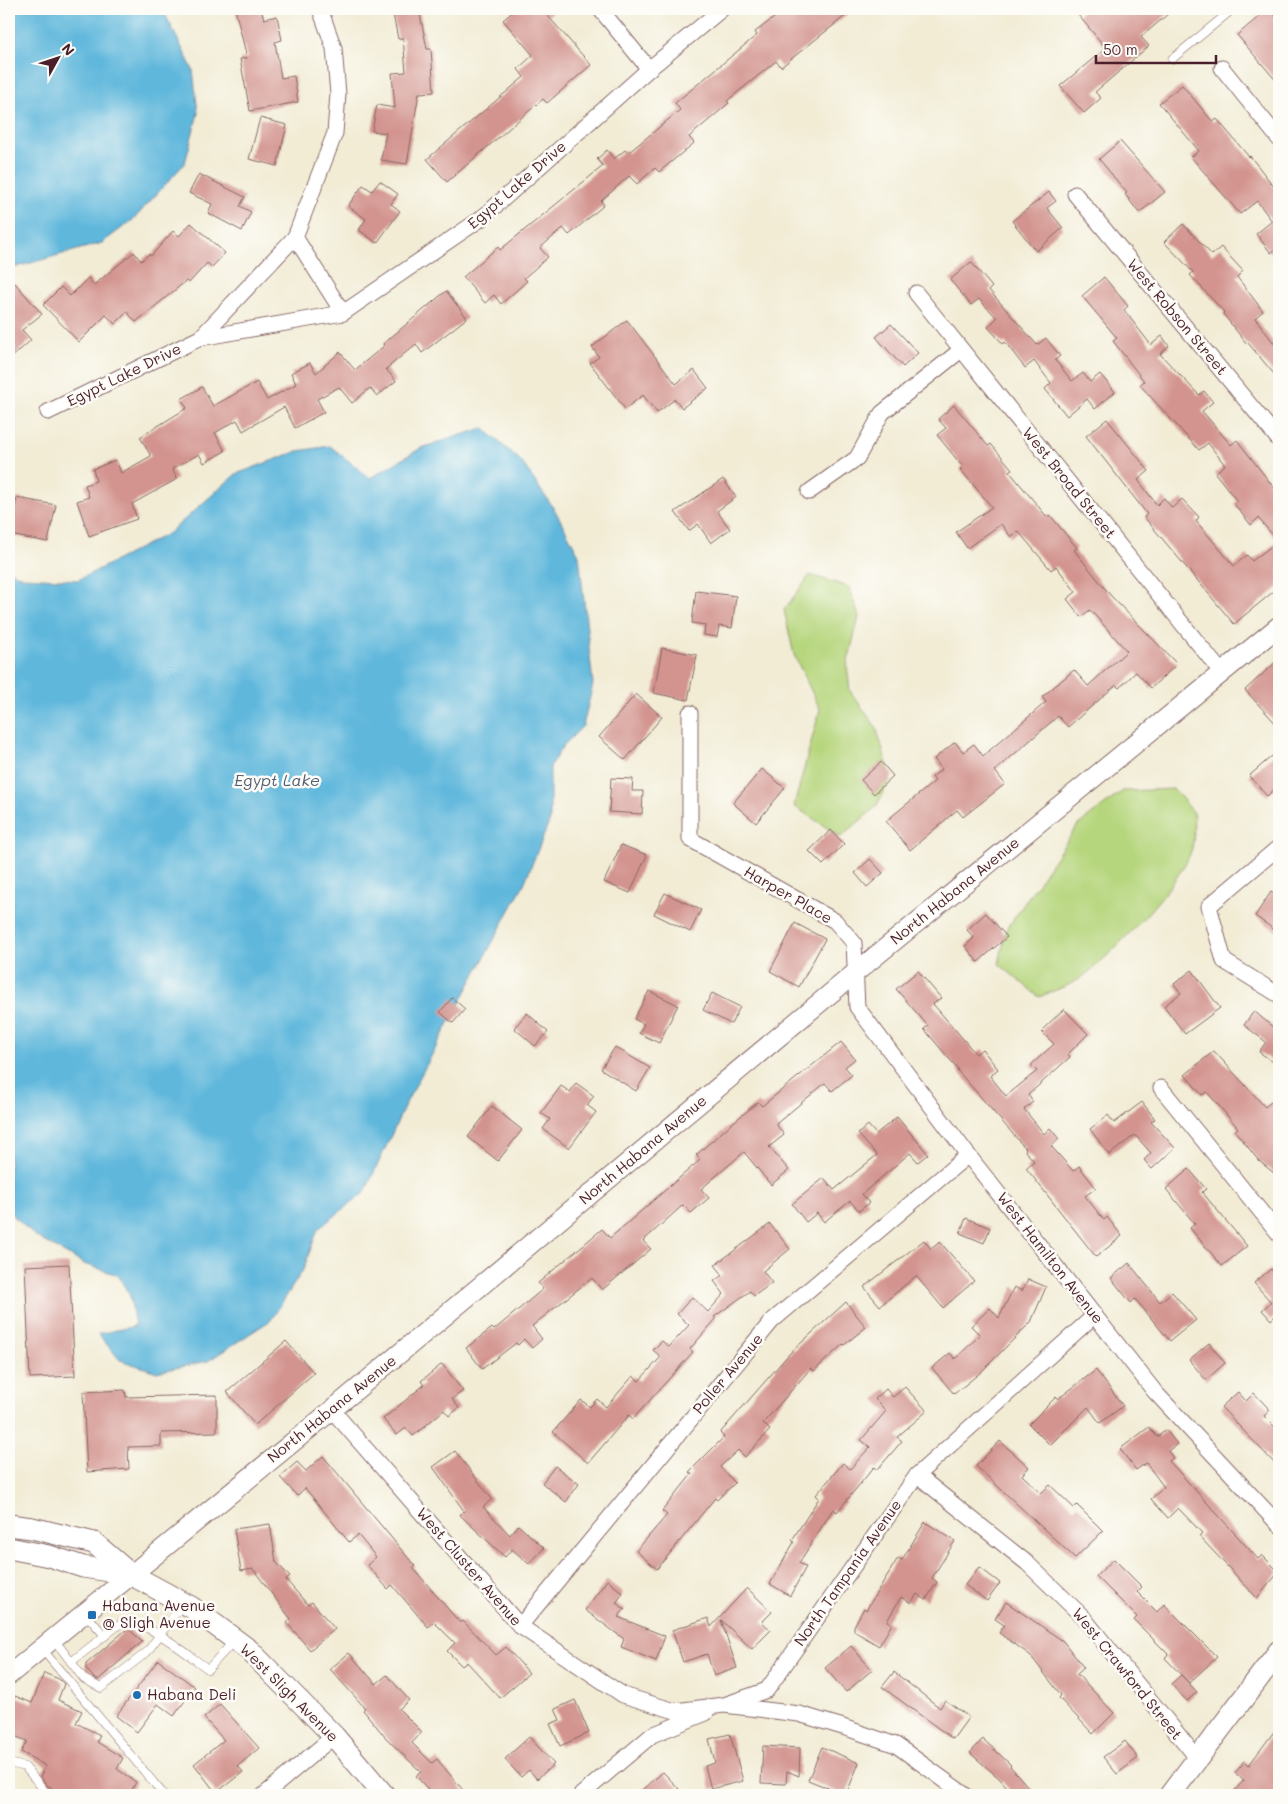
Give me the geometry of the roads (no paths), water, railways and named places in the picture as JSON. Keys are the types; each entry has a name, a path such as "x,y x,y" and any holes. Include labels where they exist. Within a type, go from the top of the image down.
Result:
{"main road":[{"name":"West Sligh Avenue","path":"9,1526 32,1528 94,1543 130,1574 183,1603 236,1640 256,1656 334,1736 384,1795"},
{"name":"West Sligh Avenue","path":"9,1548 49,1556 83,1567 130,1574"},
{"path":"1170,1795 1279,1651"}],"street":[{"path":"320,9 334,48 338,94 335,133 295,237 343,313"},
{"path":"600,9 648,69"},
{"name":"Egypt Lake Drive","path":"48,412 200,338 343,313 482,218 648,69 722,9"},
{"path":"1222,68 1279,139"},
{"name":"West Robson Street","path":"1075,194 1279,440"},
{"name":"Egypt Lake Drive","path":"200,338 295,237"},
{"name":"West Broad Street","path":"916,292 1222,673"},
{"path":"809,492 857,458 882,414 961,350"},
{"name":"North Habana Avenue","path":"9,1675 332,1410 855,973 1279,626"},
{"name":"Harper Place","path":"690,713 690,839 835,921 854,943 855,973"},
{"path":"1279,847 1209,906 1224,961 1279,995"},
{"name":"West Hamilton Avenue","path":"855,973 857,1008 968,1155 1155,1392 1279,1525"},
{"path":"1161,1088 1279,1234"},
{"name":"Poller Avenue","path":"520,1626 772,1321 968,1155"},
{"name":"North Tampania Avenue","path":"581,1795 652,1735 724,1705 767,1690 917,1475 1096,1315"},
{"name":"West Cluster Avenue","path":"332,1410 520,1626 623,1695 675,1711 724,1705 800,1714 896,1745 965,1795"},
{"name":"West Crawford Street","path":"917,1475 1027,1563 1082,1616 1198,1759"},
{"path":"264,1795 334,1736"}],"lane":[{"path":"1172,59 1233,9"},
{"path":"47,1643 71,1662 84,1679 101,1688 147,1652 183,1603"},
{"path":"84,1612 104,1636"},
{"path":"71,1662 104,1636 127,1622 133,1622 160,1636 208,1669 236,1640"},
{"path":"47,1643 164,1795"},
{"path":"9,1763 25,1768 48,1795"}],"water":[{"path":"9,9 159,9 165,14 193,70 198,113 185,163 134,219 102,243 9,269"},
{"name":"Egypt Lake","path":"483,428 521,461 556,512 579,555 593,684 583,726 562,747 550,767 550,820 524,884 407,1101 365,1192 318,1229 303,1270 271,1320 208,1361 157,1372 120,1360 98,1334 135,1326 130,1296 118,1275 84,1264 35,1236 9,1212 9,570 22,577 78,580 169,533 236,474 298,451 330,446 370,478 421,448"}],"place":[{"name":"Habana Avenue @ Sligh Avenue","path":"92,1615"},
{"name":"Habana Deli","path":"137,1695"}]}
